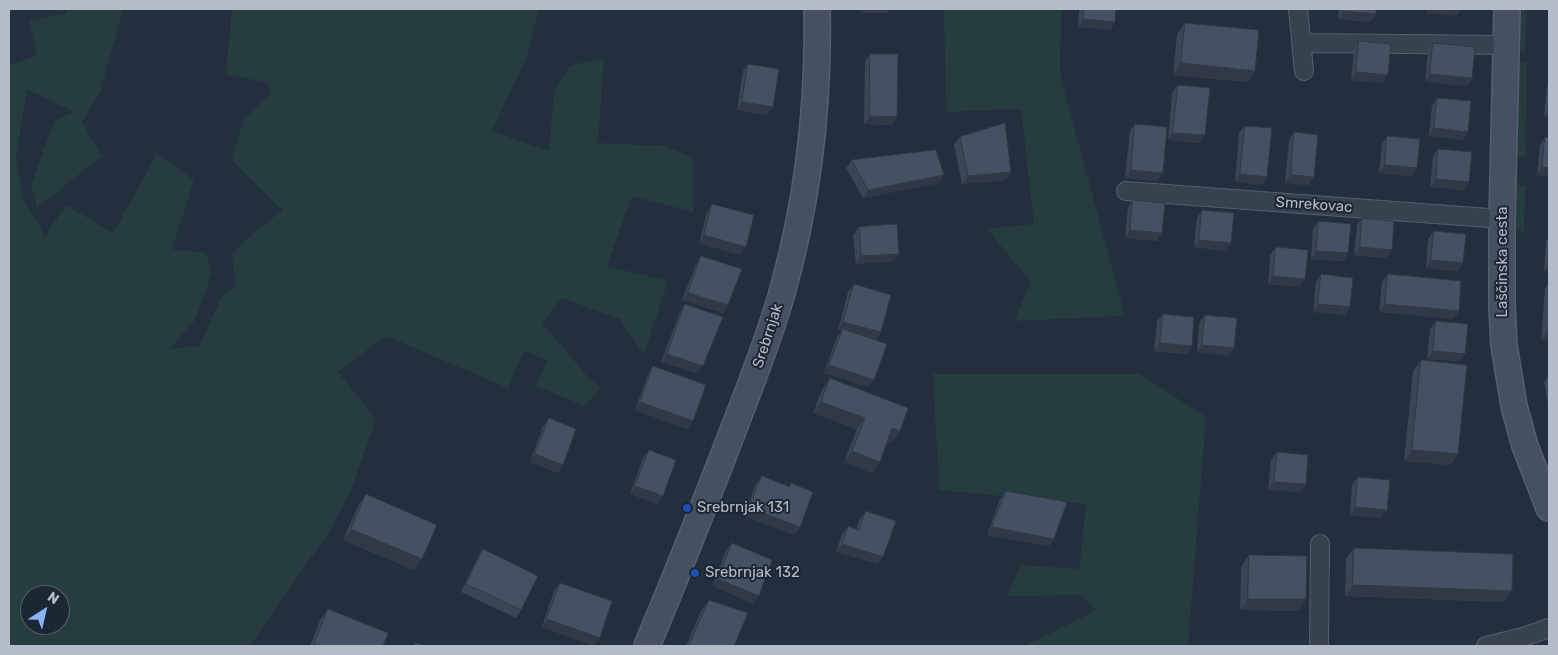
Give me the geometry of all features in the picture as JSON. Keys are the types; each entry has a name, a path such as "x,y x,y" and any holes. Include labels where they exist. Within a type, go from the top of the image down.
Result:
{"main road":[{"name":"Srebrnjak","path":"647,646 714,482 760,360 782,293 798,226 808,170 818,49 818,9"},
{"name":"Laščinska cesta","path":"1507,9 1502,219 1502,307 1505,354 1514,406 1525,446 1549,508"}],"street":[{"path":"1298,9 1304,71"},
{"path":"1302,44 1506,45"},
{"name":"Smrekovac","path":"1126,191 1502,219"},
{"path":"1319,646 1320,544"},
{"path":"1486,646 1523,637 1549,628"}],"green space":[{"path":"66,9 123,9 100,93 82,122 102,156 37,208 31,186 54,121 74,112 27,89 16,159 23,198 45,236 66,205 113,233 157,154 194,180 172,249 206,253 212,273 195,320 169,349 199,346 222,296 235,288 232,254 258,229 283,210 231,160 244,119 271,93 267,82 226,75 232,9 539,9 527,56 492,131 549,151 554,91 570,66 604,57 598,143 665,146 693,158 694,212 632,196 607,266 668,281 644,355 620,319 562,298 542,323 588,377 601,388 585,406 536,386 548,360 524,351 508,388 386,336 338,372 376,419 352,488 330,530 250,646 9,646 9,65 37,56 29,21 66,13"},
{"path":"944,9 1061,9 1060,74 1125,316 1014,321 1031,282 987,229 1034,224 1021,109 946,112"},
{"path":"1519,9 1527,9 1525,52 1517,51"},
{"path":"1527,61 1526,157 1516,156 1519,63"},
{"path":"1515,185 1525,186 1524,232 1515,230"},
{"path":"933,374 1140,374 1206,417 1188,646 1024,646 1097,610 1081,595 1007,596 1020,565 1079,569 1086,504 939,490"}],"building":[{"path":"1084,9 1116,9 1115,22 1083,19"},
{"path":"1344,9 1376,9 1376,14 1344,11"},
{"path":"1185,23 1259,30 1255,71 1181,63"},
{"path":"1359,41 1391,44 1388,75 1356,72"},
{"path":"1433,43 1475,47 1472,78 1430,74"},
{"path":"870,54 898,54 897,117 870,116"},
{"path":"748,64 779,69 773,107 742,102"},
{"path":"1178,85 1210,88 1205,135 1173,133"},
{"path":"1437,98 1471,101 1468,132 1434,128"},
{"path":"1005,123 1011,172 968,176 960,137"},
{"path":"1135,124 1167,127 1163,173 1131,170"},
{"path":"1245,126 1272,128 1267,177 1240,174"},
{"path":"1294,132 1318,135 1314,177 1291,175"},
{"path":"1387,136 1420,139 1417,168 1385,165"},
{"path":"1545,137 1549,138 1549,168 1542,167"},
{"path":"1438,149 1472,152 1469,182 1436,179"},
{"path":"936,150 944,175 868,190 852,160"},
{"path":"1133,200 1165,203 1162,233 1130,230"},
{"path":"712,204 754,215 746,247 704,235"},
{"path":"1202,210 1234,213 1231,243 1199,240"},
{"path":"1362,218 1394,221 1392,250 1360,247"},
{"path":"1319,221 1351,224 1348,253 1316,251"},
{"path":"897,224 899,254 861,256 859,227"},
{"path":"1434,231 1466,234 1463,263 1431,260"},
{"path":"1276,247 1308,250 1305,279 1273,276"},
{"path":"701,256 742,269 728,305 688,293"},
{"path":"1321,274 1353,278 1350,307 1318,304"},
{"path":"1388,274 1461,281 1459,311 1385,304"},
{"path":"854,284 891,295 881,332 843,322"},
{"path":"685,304 723,317 703,366 667,354"},
{"path":"1163,314 1194,317 1192,346 1160,343"},
{"path":"1205,315 1237,318 1234,348 1202,345"},
{"path":"1436,321 1468,324 1465,354 1433,351"},
{"path":"843,329 887,344 874,380 829,365"},
{"path":"1421,360 1467,365 1458,454 1412,450"},
{"path":"653,366 706,385 693,421 640,402"},
{"path":"830,378 908,408 900,431 892,428 880,462 852,451 865,418 821,402"},
{"path":"549,418 576,429 563,465 535,454"},
{"path":"649,450 676,460 663,496 635,486"},
{"path":"1277,452 1308,455 1306,484 1274,482"},
{"path":"762,476 790,487 791,483 813,492 800,527 749,508"},
{"path":"1358,477 1390,480 1387,510 1355,507"},
{"path":"1006,491 1067,502 1054,539 992,527"},
{"path":"366,494 437,525 422,559 351,529"},
{"path":"866,511 896,521 883,557 842,544 848,526 858,530"},
{"path":"732,543 772,560 759,596 718,579"},
{"path":"1354,548 1513,554 1512,591 1353,585"},
{"path":"483,549 538,576 521,610 466,584"},
{"path":"1249,555 1307,556 1306,599 1248,599"},
{"path":"560,583 612,601 600,638 547,619"},
{"path":"709,600 748,613 734,646 689,646"},
{"path":"328,609 388,633 383,646 321,646 314,644"},
{"path":"415,643 425,646 414,646"}],"place":[{"name":"Srebrnjak 131","path":"687,508"},
{"name":"Srebrnjak 132","path":"695,573"}]}
